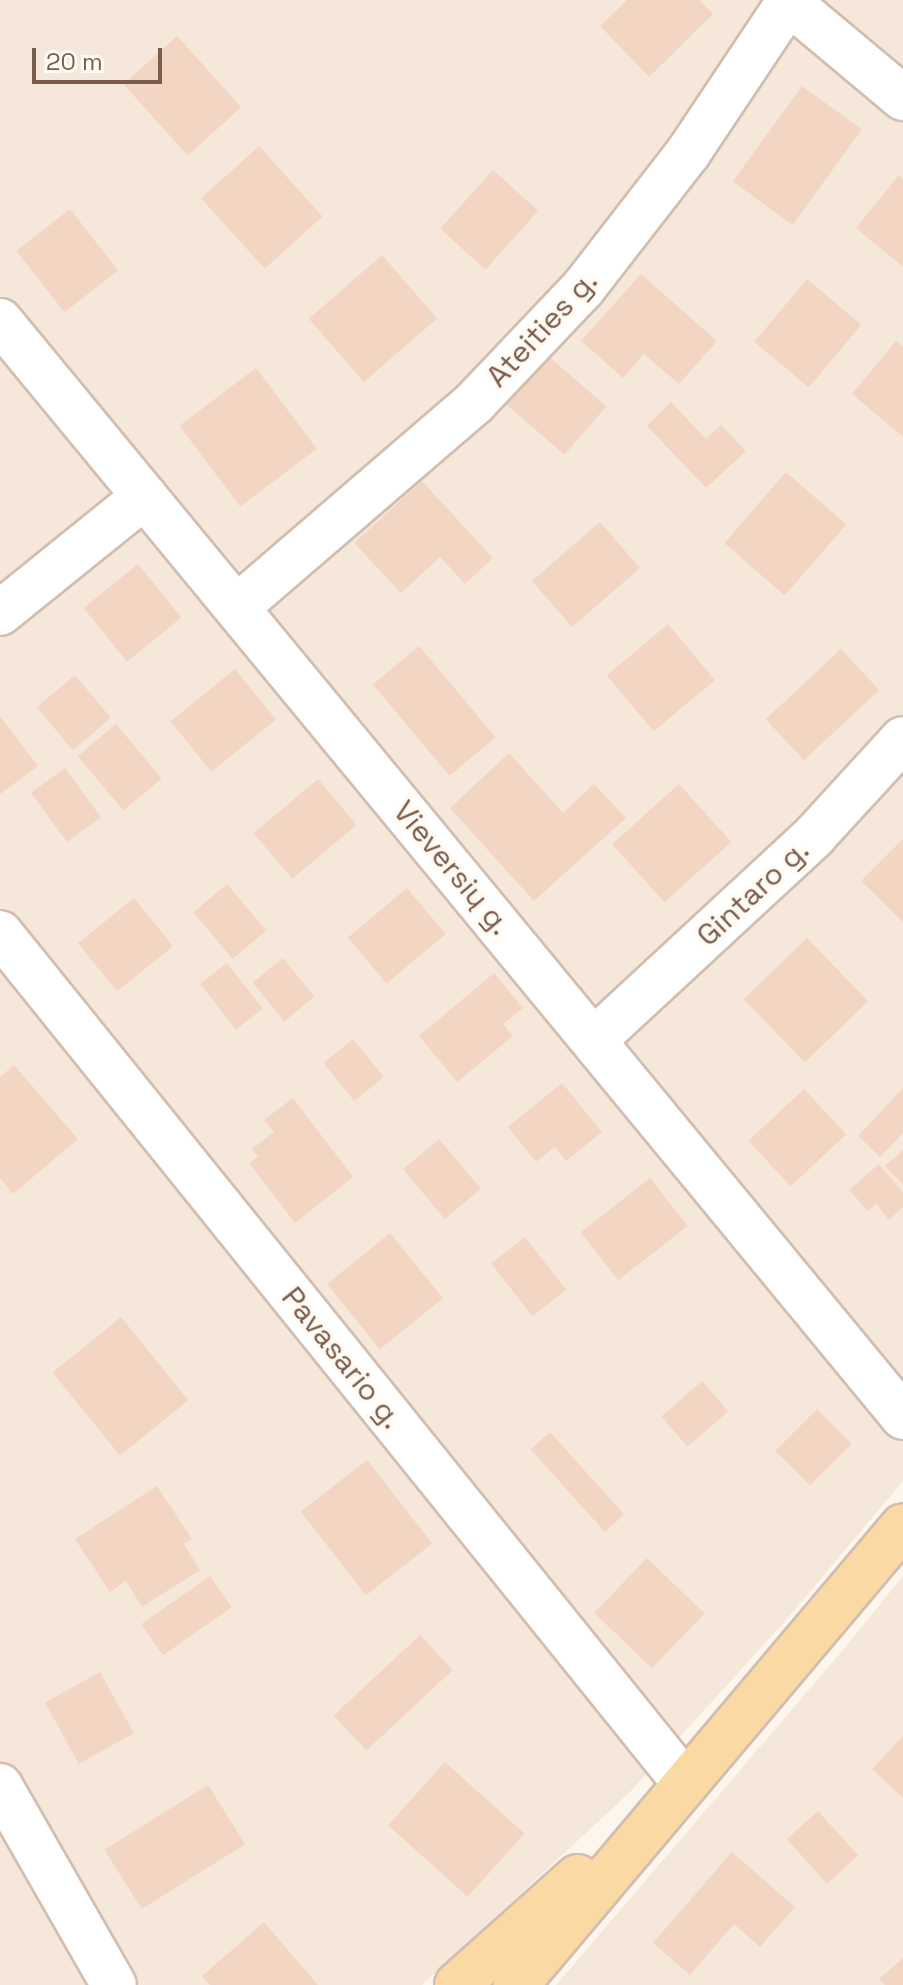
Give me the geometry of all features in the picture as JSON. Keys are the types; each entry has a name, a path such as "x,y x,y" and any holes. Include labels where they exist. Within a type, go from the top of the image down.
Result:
{"main road":[{"path":"516,1985 684,1782 903,1526"},
{"path":"457,1985 684,1782"}],"street":[{"path":"788,1 903,98"},
{"name":"Ateities g.","path":"237,607 475,402 584,287 688,153 788,1"},
{"name":"Vieversių g.","path":"0,321 903,1417"},
{"path":"0,613 145,496"},
{"name":"Gintaro g.","path":"594,1040 815,835 903,739"},
{"name":"Pavasario g.","path":"0,933 684,1782"},
{"path":"0,1786 114,1985"}],"shaded area":[{"path":"0,0 903,0 903,1481 786,1620 630,1792 422,1985 0,1985"},
{"path":"903,1576 903,1985 556,1985 842,1651"}],"building":[{"path":"627,0 699,0 713,14 649,77 600,26"},
{"path":"177,36 241,107 188,156 123,84"},
{"path":"802,86 862,129 793,225 733,181"},
{"path":"259,146 323,217 265,269 201,198"},
{"path":"493,170 538,211 485,270 440,229"},
{"path":"899,175 903,179 903,267 856,228"},
{"path":"70,209 118,270 64,312 16,251"},
{"path":"382,255 437,318 364,382 309,319"},
{"path":"641,274 717,341 679,384 644,354 623,378 581,341"},
{"path":"807,279 861,325 809,387 754,342"},
{"path":"896,341 903,346 903,437 852,394"},
{"path":"546,354 606,406 564,455 504,402"},
{"path":"256,368 317,449 240,506 179,426"},
{"path":"671,402 706,439 721,425 746,451 706,488 647,426"},
{"path":"786,472 846,524 785,595 724,543"},
{"path":"422,481 493,558 465,584 440,557 401,593 354,543"},
{"path":"600,522 640,568 572,627 532,581"},
{"path":"138,564 181,618 127,662 84,608"},
{"path":"668,624 715,680 654,731 607,675"},
{"path":"419,646 495,737 450,776 373,685"},
{"path":"841,649 879,690 804,760 766,719"},
{"path":"235,669 276,720 211,772 170,721"},
{"path":"75,675 111,718 73,750 37,707"},
{"path":"0,716 38,766 0,794"},
{"path":"116,724 162,778 123,811 78,756"},
{"path":"509,753 563,813 594,784 626,818 534,901 450,808"},
{"path":"65,768 101,817 67,842 31,793"},
{"path":"318,779 357,825 292,879 254,833"},
{"path":"679,784 731,842 664,902 612,844"},
{"path":"903,839 903,922 861,881"},
{"path":"227,884 266,931 233,959 193,912"},
{"path":"407,888 446,934 387,983 348,937"},
{"path":"134,898 173,946 117,991 78,943"},
{"path":"807,938 868,1001 805,1062 744,999"},
{"path":"283,958 314,997 284,1021 253,983"},
{"path":"227,963 263,1009 236,1030 200,984"},
{"path":"494,973 523,1008 503,1024 513,1036 457,1082 419,1036"},
{"path":"353,1039 384,1077 354,1101 323,1063"},
{"path":"14,1065 78,1139 13,1194 0,1178 0,1077"},
{"path":"562,1083 602,1132 566,1161 555,1147 536,1162 508,1127"},
{"path":"903,1088 903,1133 880,1157 858,1136"},
{"path":"804,1089 846,1134 791,1186 748,1141"},
{"path":"293,1098 353,1177 295,1223 249,1163 258,1157 252,1149 274,1132 264,1120"},
{"path":"439,1139 481,1189 445,1219 403,1169"},
{"path":"903,1150 903,1185 885,1166"},
{"path":"879,1164 903,1192 903,1207 889,1220 876,1204 868,1211 849,1190"},
{"path":"650,1178 688,1226 618,1280 581,1232"},
{"path":"390,1233 443,1298 380,1349 327,1284"},
{"path":"525,1237 566,1290 532,1316 491,1263"},
{"path":"121,1317 188,1400 120,1456 53,1372"},
{"path":"702,1381 728,1411 687,1447 661,1416"},
{"path":"817,1409 852,1444 810,1485 775,1451"},
{"path":"550,1432 624,1514 605,1532 531,1449"},
{"path":"367,1460 432,1544 366,1595 301,1512"},
{"path":"157,1486 192,1539 184,1544 200,1570 142,1607 126,1581 110,1592 75,1539"},
{"path":"647,1558 705,1614 652,1668 594,1613"},
{"path":"210,1576 232,1607 163,1655 141,1624"},
{"path":"420,1635 453,1670 366,1751 334,1715"},
{"path":"100,1672 134,1733 79,1764 45,1703"},
{"path":"903,1736 903,1798 872,1769"},
{"path":"445,1762 525,1834 468,1897 388,1825"},
{"path":"208,1785 245,1844 142,1909 105,1850"},
{"path":"818,1811 858,1856 827,1884 787,1839"},
{"path":"732,1852 795,1907 760,1947 734,1924 690,1975 653,1943"},
{"path":"264,1922 318,1985 210,1985 202,1976"},
{"path":"903,1958 903,1985 885,1985 879,1979"}]}
